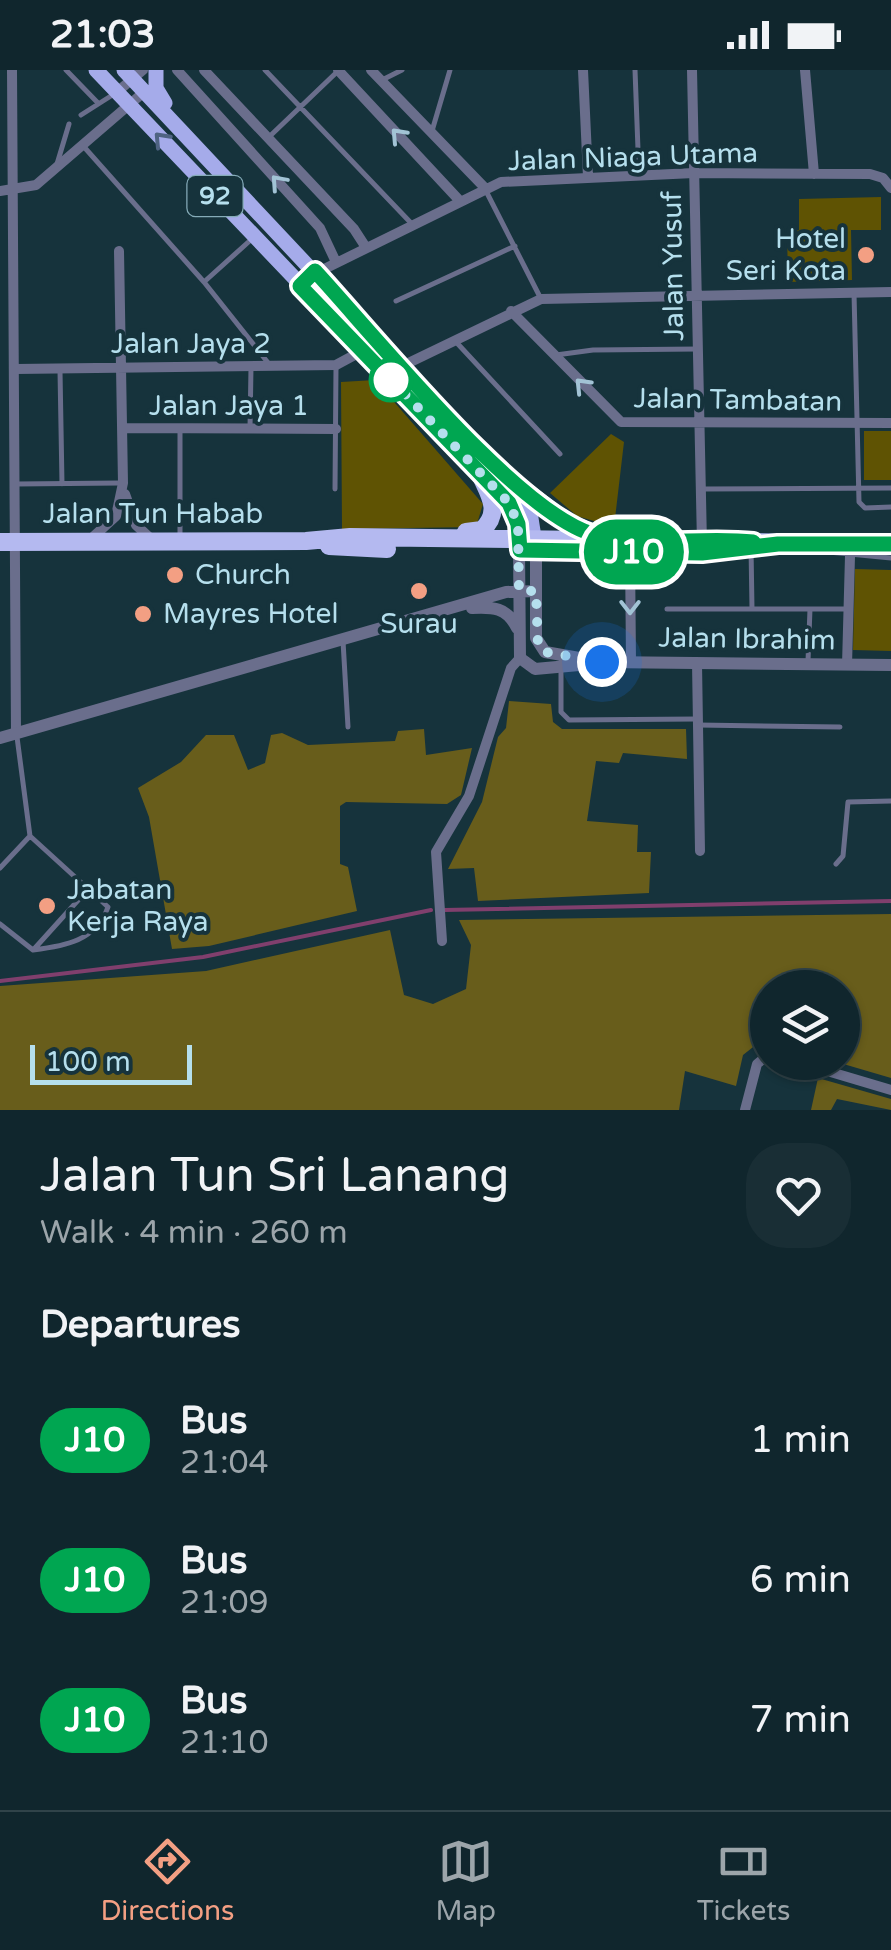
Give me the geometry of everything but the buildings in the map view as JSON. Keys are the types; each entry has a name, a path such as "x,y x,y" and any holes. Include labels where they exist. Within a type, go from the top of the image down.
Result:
{"highway":[{"path":"431,538 478,532 488,525 493,502 478,470"},
{"path":"502,472 566,521 626,545"},
{"name":"Jalan Tun Habab","path":"6,542 431,538 528,545"},
{"name":"Jalan Tun Habab","path":"306,541 347,549 528,545"},
{"path":"528,545 751,548 787,544"},
{"path":"702,546 891,544"}],"main road":[{"name":"92","path":"96,70 509,503 528,545"},
{"path":"156,70 157,92 186,136"},
{"name":"92","path":"133,73 144,92 502,472 530,512 528,545"}],"street":[{"path":"177,70 320,228 335,260"},
{"path":"204,70 354,229 365,246"},
{"path":"338,70 459,200"},
{"path":"371,70 485,188"},
{"path":"583,70 588,177"},
{"name":"Jalan Yusuf","path":"692,70 702,546"},
{"path":"805,70 814,174"},
{"path":"8,72 16,191 16,370 14,484 6,542 16,734"},
{"path":"113,88 133,73"},
{"path":"0,191 36,185 84,148 144,92"},
{"name":"Jalan Niaga Utama","path":"300,286 315,271 335,260 502,182 694,173 870,174 883,178 891,188"},
{"path":"87,540 116,516 123,483 118,251"},
{"path":"386,374 541,300 891,292"},
{"name":"Jalan Tambatan","path":"511,311 618,420 891,423"},
{"name":"Jalan Jaya 2","path":"16,370 336,366 362,351"},
{"name":"Jalan Jaya 1","path":"123,428 336,428"},
{"path":"123,483 130,515 154,540"},
{"path":"442,941 436,852 468,796 512,668 520,658 519,591 528,545"},
{"name":"Jalan Ibrahim","path":"528,545 536,591 538,646 545,652 602,662"},
{"path":"626,545 630,662"},
{"path":"847,664 850,556"},
{"path":"0,738 519,591 536,591"},
{"path":"454,609 498,608 508,612 519,630"},
{"name":"Jalan Ibrahim","path":"520,658 536,669 602,662 891,665"},
{"path":"697,663 700,851"},
{"path":"745,1110 752,1080"},
{"path":"857,1080 891,1090"}],"lane":[{"path":"66,70 96,102"},
{"path":"265,70 411,223"},
{"path":"268,138 338,70"},
{"path":"380,80 402,70"},
{"path":"432,134 450,70"},
{"path":"634,70 639,176"},
{"path":"80,115 113,88"},
{"path":"56,168 69,124"},
{"path":"84,148 204,282 270,367"},
{"path":"485,188 541,300"},
{"path":"204,282 254,237"},
{"path":"396,301 515,246"},
{"path":"854,294 858,488 862,508 891,508"},
{"path":"454,340 560,454"},
{"path":"554,356 593,350 698,349"},
{"path":"336,366 336,488"},
{"path":"250,428 251,367"},
{"path":"60,368 62,484"},
{"path":"0,416 14,416"},
{"path":"180,428 180,540"},
{"path":"14,484 123,483"},
{"path":"700,489 891,488"},
{"path":"787,544 812,552 891,558"},
{"path":"751,548 752,609"},
{"path":"667,609 848,609"},
{"path":"808,664 810,609"},
{"path":"342,641 348,727"},
{"path":"561,669 561,712 569,720 840,727"},
{"path":"0,924 33,950 72,945 95,928 108,907 30,836 16,734"},
{"path":"836,864 844,856 848,802 891,801"},
{"path":"0,868 30,836"},
{"path":"33,950 90,887"}],"shaded area":[{"path":"881,197 881,230 851,230 852,280 788,282 787,231 799,230 799,199"},
{"path":"375,380 483,504 476,527 342,529 341,382"},
{"path":"864,431 891,431 891,480 864,480"},
{"path":"611,434 624,442 614,527 577,516 550,493"},
{"path":"855,569 891,570 891,651 853,650"},
{"path":"509,701 551,704 553,722 562,729 686,729 687,759 623,753 619,763 596,761 587,821 638,825 637,852 651,852 649,893 478,901 474,868 448,869 482,802 498,737 506,728"},
{"path":"424,729 426,755 472,748 461,795 447,804 346,802 340,806 340,864 348,867 357,911 209,946 172,949 149,817 138,788 181,762 206,735 234,735 248,770 265,763 271,735 282,733 308,745 395,741 398,731"},
{"path":"891,914 891,1078 860,1069 860,970 750,970 750,1049 743,1055 736,1086 685,1071 679,1110 0,1110 0,986 206,971 390,930 404,995 433,1004 466,989 471,945 459,920"},
{"path":"818,1080 891,1099 891,1110 837,1099 831,1110 811,1110"}],"waterway":[{"path":"444,910 891,901"},
{"path":"0,981 203,957 431,910"}],"bus line":[{"name":"J10","path":"753,542 621,539 592,534 566,521 502,472 315,271 300,286 509,503 518,524 520,550 702,553 778,544 891,544"}],"place":[{"name":"Hotel Seri Kota","path":"866,255"},
{"name":"Church","path":"175,575"},
{"name":"Surau","path":"419,591"},
{"name":"Mayres Hotel","path":"143,614"},
{"name":"Jabatan Kerja Raya","path":"47,906"}],"route":[{"path":"391,380 386,374 509,503 520,539 519,591 536,591 538,646 545,652 602,662"}]}
